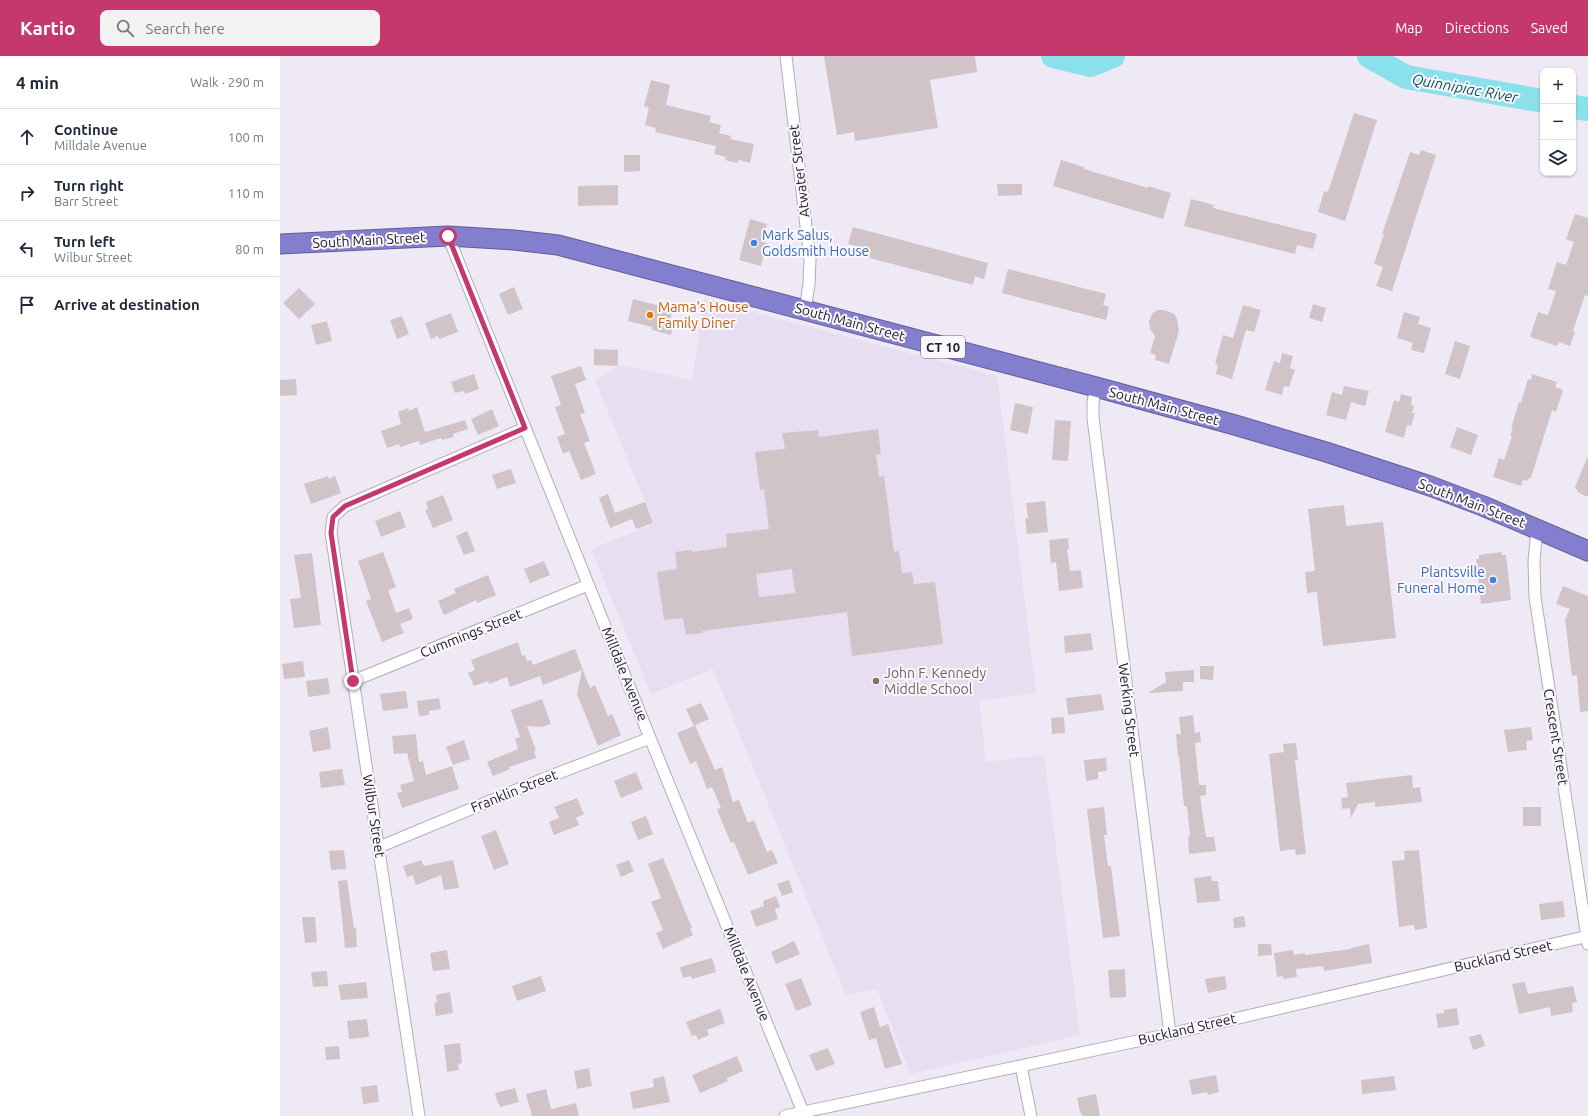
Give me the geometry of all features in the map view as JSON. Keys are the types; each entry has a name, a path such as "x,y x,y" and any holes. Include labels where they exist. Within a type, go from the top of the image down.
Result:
{"highway":[{"name":"South Main Street","path":"280,244 448,236 514,240 558,245 1096,387 1334,454 1430,486 1588,551"}],"street":[{"name":"Atwater Street","path":"786,56 810,260 809,284 805,310"},
{"name":"Milldale Avenue","path":"448,236 650,738 803,1112"},
{"name":"Werking Street","path":"1096,387 1093,402 1093,418 1170,1034"},
{"name":"Wilbur Street","path":"418,1116 331,533 333,517 345,506 525,428"},
{"name":"Crescent Street","path":"1537,529 1534,561 1535,597 1587,938"},
{"name":"Cummings Street","path":"353,681 588,584"},
{"name":"Franklin Street","path":"379,847 543,779 650,738"},
{"name":"Buckland Street","path":"785,1116 1170,1034 1587,938"},
{"path":"1021,1066 1031,1116"}],"shaded area":[{"name":"John F. Kennedy Middle School","path":"704,299 997,376 1036,693 979,701 986,762 1044,755 1080,1035 910,1074 877,989 846,995 713,669 651,694 591,549 654,524 595,380 621,365 692,380"}],"building":[{"path":"824,56 975,56 977,72 930,80 938,128 855,141 854,132 837,135"},
{"path":"651,80 670,85 666,105 711,116 709,122 721,125 719,133 731,136 730,139 754,144 750,163 739,160 737,163 725,160 726,157 714,154 716,146 655,132 656,128 645,125 649,108 644,106"},
{"path":"1354,113 1377,120 1345,221 1318,212 1324,191 1328,192"},
{"path":"1421,150 1436,155 1392,291 1376,286 1383,267 1374,264 1384,234 1382,234 1410,152 1419,155"},
{"path":"624,155 640,155 640,171 624,172"},
{"path":"1061,160 1084,167 1084,169 1148,188 1148,186 1171,193 1163,219 1053,186"},
{"path":"997,184 1022,184 1022,195 998,196"},
{"path":"618,185 618,205 578,206 578,186"},
{"path":"1191,199 1214,205 1213,208 1317,234 1313,249 1297,245 1295,254 1184,226"},
{"path":"1575,214 1588,218 1588,296 1585,295 1573,331 1575,332 1570,346 1559,342 1557,346 1530,337 1538,312 1548,315 1556,291 1548,289 1557,262 1566,265 1574,242 1566,239"},
{"name":"Mark Salus, Goldsmith House","path":"750,219 767,224 762,242 767,243 761,266 739,260"},
{"path":"853,227 988,263 984,279 975,276 973,285 858,255 860,247 848,244"},
{"path":"1008,269 1106,294 1103,305 1109,307 1106,320 1002,293"},
{"path":"514,287 523,309 508,315 499,294"},
{"path":"299,288 315,304 299,319 283,303"},
{"name":"Mama's House Family Diner","path":"633,299 673,309 670,321 674,322 671,335 652,330 652,327 628,321"},
{"path":"1313,304 1326,308 1322,322 1309,318"},
{"path":"1243,305 1261,310 1254,332 1246,330 1232,379 1216,374 1218,365 1215,364 1223,335 1233,338"},
{"path":"1157,310 1170,312 1174,314 1177,319 1179,331 1169,364 1155,360 1156,355 1150,353 1155,336 1150,329 1149,321 1152,314"},
{"path":"1404,312 1420,317 1418,324 1431,328 1424,353 1411,350 1413,343 1397,338"},
{"path":"451,313 458,332 439,339 438,336 431,339 425,323"},
{"path":"402,316 409,334 397,339 390,320"},
{"path":"327,321 332,341 316,345 311,325"},
{"path":"1455,341 1470,346 1460,379 1445,374"},
{"path":"594,349 618,350 618,366 594,365"},
{"path":"1282,353 1293,356 1290,368 1295,370 1289,387 1284,386 1282,395 1265,390 1274,361 1280,363"},
{"path":"581,366 586,380 575,384 585,413 580,414 590,441 584,443 596,474 581,480 569,451 563,454 557,437 565,434 555,407 561,405 551,376"},
{"path":"474,374 479,389 465,394 464,391 455,393 451,382"},
{"path":"1532,374 1557,382 1555,387 1563,390 1556,412 1552,410 1531,478 1529,478 1528,481 1523,480 1521,486 1493,477 1499,458 1504,460 1512,436 1510,435 1513,429 1511,428 1519,402 1521,403 1528,379 1531,380"},
{"path":"296,379 297,395 280,396 280,380"},
{"path":"1344,386 1369,391 1365,406 1351,402 1346,420 1326,415 1332,392 1342,395"},
{"path":"1401,394 1412,397 1411,405 1414,406 1412,413 1415,413 1411,426 1407,425 1404,438 1385,432 1394,400 1399,402"},
{"path":"1015,403 1033,407 1028,434 1010,430"},
{"path":"417,407 425,432 465,420 468,429 453,434 454,437 442,440 441,438 420,445 419,441 400,447 399,444 387,448 381,431 401,424 398,412 408,408 409,411"},
{"path":"492,409 499,426 478,435 471,419"},
{"path":"1055,420 1071,421 1068,461 1052,460"},
{"path":"1457,427 1478,435 1471,455 1450,447"},
{"path":"878,429 881,454 876,455 879,477 884,476 894,552 899,551 902,573 912,572 914,584 935,582 943,644 852,656 847,612 702,631 703,633 686,635 683,618 664,620 657,572 677,569 675,552 692,550 692,552 727,547 726,534 769,529 764,489 760,490 755,452 785,449 782,433 818,430 819,437","holes":["792,569 795,593 759,597 756,574"]},
{"path":"1588,456 1588,497 1579,493 1575,487"},
{"path":"511,469 516,483 497,489 492,475"},
{"path":"328,476 329,479 335,476 341,493 311,504 304,484"},
{"path":"608,494 615,513 645,502 653,523 636,529 632,519 610,528 599,498"},
{"path":"443,495 453,520 433,528 425,510 428,509 426,502"},
{"path":"1045,501 1048,532 1027,534 1025,519 1028,518 1026,503"},
{"path":"1344,505 1346,526 1383,522 1396,638 1323,646 1317,592 1307,593 1305,572 1315,571 1308,509"},
{"path":"400,511 406,527 381,537 375,521"},
{"path":"467,531 475,551 464,555 456,536"},
{"path":"1068,538 1069,549 1067,549 1070,571 1081,570 1083,588 1059,591 1056,562 1051,563 1049,540"},
{"path":"383,552 396,587 388,590 396,613 409,608 413,619 400,624 404,633 382,642 366,601 371,599 358,561"},
{"name":"Plantsville Funeral Home","path":"1501,552 1502,555 1506,555 1511,600 1481,604 1476,559 1479,559 1479,555"},
{"path":"312,553 321,625 294,628 290,599 301,598 294,555"},
{"path":"544,561 550,575 530,583 524,569"},
{"path":"488,575 496,595 477,603 476,600 444,615 438,601 456,593 454,589"},
{"path":"1563,586 1588,596 1588,711 1580,712 1577,675 1572,676 1565,620 1570,609 1556,604"},
{"path":"1091,633 1093,650 1065,653 1064,636"},
{"path":"518,642 522,656 525,655 527,661 531,660 533,665 575,649 590,688 595,685 608,716 612,714 621,735 598,746 577,694 582,670 543,685 540,676 510,687 507,677 489,684 488,681 474,686 468,673 475,670 471,660"},
{"path":"303,661 305,677 284,679 282,664"},
{"path":"1200,666 1214,666 1213,680 1200,679"},
{"path":"1194,670 1194,682 1183,682 1183,691 1148,693 1166,682 1165,672"},
{"path":"328,678 330,694 308,697 306,681"},
{"path":"406,691 408,708 383,711 380,694"},
{"path":"1101,694 1104,710 1068,715 1066,698"},
{"path":"439,698 441,709 429,711 429,715 419,716 417,701"},
{"path":"542,699 551,724 542,727 527,726 536,750 534,751 536,758 509,767 510,769 493,776 487,762 518,749 515,739 520,737 511,710"},
{"path":"701,703 709,719 695,725 715,770 722,767 733,802 739,800 748,823 754,820 767,852 772,850 778,863 748,875 734,842 731,843 722,822 717,809 721,808 712,787 707,789 696,761 690,764 677,733 694,726 686,709"},
{"path":"1193,715 1195,733 1200,732 1201,742 1195,743 1199,785 1206,785 1206,795 1200,796 1206,837 1214,837 1216,851 1189,854 1188,837 1190,836 1187,806 1184,806 1176,734 1181,734 1179,717"},
{"path":"1064,717 1065,733 1052,734 1051,718"},
{"path":"328,727 331,749 313,752 309,731"},
{"path":"1531,727 1533,740 1526,741 1527,750 1508,752 1504,730"},
{"path":"416,734 419,762 423,761 426,775 452,766 459,789 402,808 397,793 402,792 400,785 414,781 407,753 394,754 392,736"},
{"path":"464,740 470,759 453,765 446,747"},
{"path":"1296,743 1298,760 1295,760 1306,854 1296,855 1295,849 1280,851 1269,754 1284,752 1283,744"},
{"path":"1106,758 1107,771 1098,772 1098,779 1086,781 1084,760"},
{"path":"342,769 345,785 321,788 319,772"},
{"path":"636,772 643,789 621,798 614,781"},
{"path":"1412,775 1413,788 1420,787 1422,802 1375,807 1375,802 1358,804 1351,818 1350,808 1342,809 1341,798 1348,797 1346,783"},
{"path":"577,798 584,814 576,818 579,825 554,835 549,822 559,818 554,807"},
{"path":"1104,807 1107,835 1104,835 1108,866 1111,866 1120,936 1103,938 1087,809"},
{"path":"1523,807 1541,807 1541,826 1523,826"},
{"path":"646,816 653,834 638,840 631,822"},
{"path":"496,830 509,864 494,870 481,836"},
{"path":"344,850 346,869 331,870 329,851"},
{"path":"1419,850 1427,928 1415,930 1414,925 1399,927 1392,861 1405,860 1404,851"},
{"path":"663,858 692,928 690,928 693,935 663,949 656,933 663,930 651,902 661,898 648,864"},
{"path":"421,860 424,866 453,860 459,888 444,890 441,875 416,885 413,875 407,877 403,866"},
{"path":"629,860 634,871 621,877 616,865"},
{"path":"1211,876 1212,881 1218,881 1220,901 1197,903 1194,878"},
{"path":"347,880 354,928 356,928 357,947 345,948 338,881"},
{"path":"789,880 793,892 782,896 777,884"},
{"path":"776,896 780,907 775,909 778,919 756,927 750,911 764,906 763,901"},
{"path":"1563,901 1565,917 1541,920 1539,904"},
{"path":"1244,916 1246,927 1234,928 1233,918"},
{"path":"302,917 315,917 317,942 305,943"},
{"path":"794,941 800,954 776,964 771,952"},
{"path":"1258,944 1271,944 1272,955 1258,956"},
{"path":"1369,944 1372,963 1324,971 1323,966 1296,969 1297,977 1283,979 1283,976 1277,977 1274,953 1293,950 1294,955 1305,953 1305,955 1351,949"},
{"path":"447,950 450,969 433,971 430,953"},
{"path":"712,958 716,972 692,979 691,976 683,978 680,967"},
{"path":"1125,969 1126,997 1110,998 1108,970"},
{"path":"327,971 328,986 313,987 311,972"},
{"path":"541,976 546,991 517,1001 512,986"},
{"path":"1225,976 1227,989 1208,993 1205,979"},
{"path":"801,978 812,1005 796,1011 785,984"},
{"path":"366,982 368,998 341,1000 338,985"},
{"path":"1525,982 1528,994 1573,986 1577,1002 1572,1003 1573,1012 1551,1016 1550,1007 1519,1014 1512,984"},
{"path":"450,992 453,1013 436,1016 434,1003 437,1002 436,995"},
{"path":"874,1007 880,1027 888,1024 902,1064 885,1069 876,1038 869,1040 860,1012"},
{"path":"1457,1008 1459,1025 1438,1028 1436,1014 1444,1013 1444,1010"},
{"path":"720,1009 725,1023 707,1030 709,1035 698,1040 696,1035 692,1036 686,1022"},
{"path":"367,1019 369,1037 349,1039 347,1021"},
{"path":"1481,1034 1485,1046 1473,1050 1469,1037"},
{"path":"460,1043 462,1063 458,1064 459,1070 447,1072 444,1045"},
{"path":"339,1046 340,1059 326,1060 325,1047"},
{"path":"828,1048 835,1064 816,1071 809,1055"},
{"path":"737,1056 743,1071 727,1078 728,1081 700,1093 692,1075"},
{"path":"589,1068 592,1086 577,1089 574,1071"},
{"path":"1216,1075 1219,1092 1208,1095 1207,1092 1192,1095 1189,1080"},
{"path":"664,1076 670,1102 633,1109 630,1092 654,1087 653,1079"},
{"path":"1394,1076 1396,1090 1362,1094 1361,1080"},
{"path":"377,1085 379,1102 363,1104 361,1087"},
{"path":"515,1088 519,1102 500,1107 495,1093"},
{"path":"546,1089 551,1109 576,1103 579,1116 532,1116 526,1094"},
{"path":"1096,1094 1100,1116 1083,1116 1080,1112 1077,1098"}],"waterway":[{"name":"Quinnipiac River","path":"1053,56 1091,65 1113,56"},
{"name":"Quinnipiac River","path":"1369,56 1406,77 1540,100"},
{"name":"Quinnipiac River","path":"1576,107 1588,109"}],"place":[{"name":"Mark Salus, Goldsmith House","path":"754,243"},
{"name":"Mama's House Family Diner","path":"650,315"},
{"name":"Plantsville Funeral Home","path":"1493,580"},
{"name":"John F. Kennedy Middle School","path":"876,681"}],"route":[{"path":"353,681 331,533 333,517 345,506 525,428 448,236"}]}
